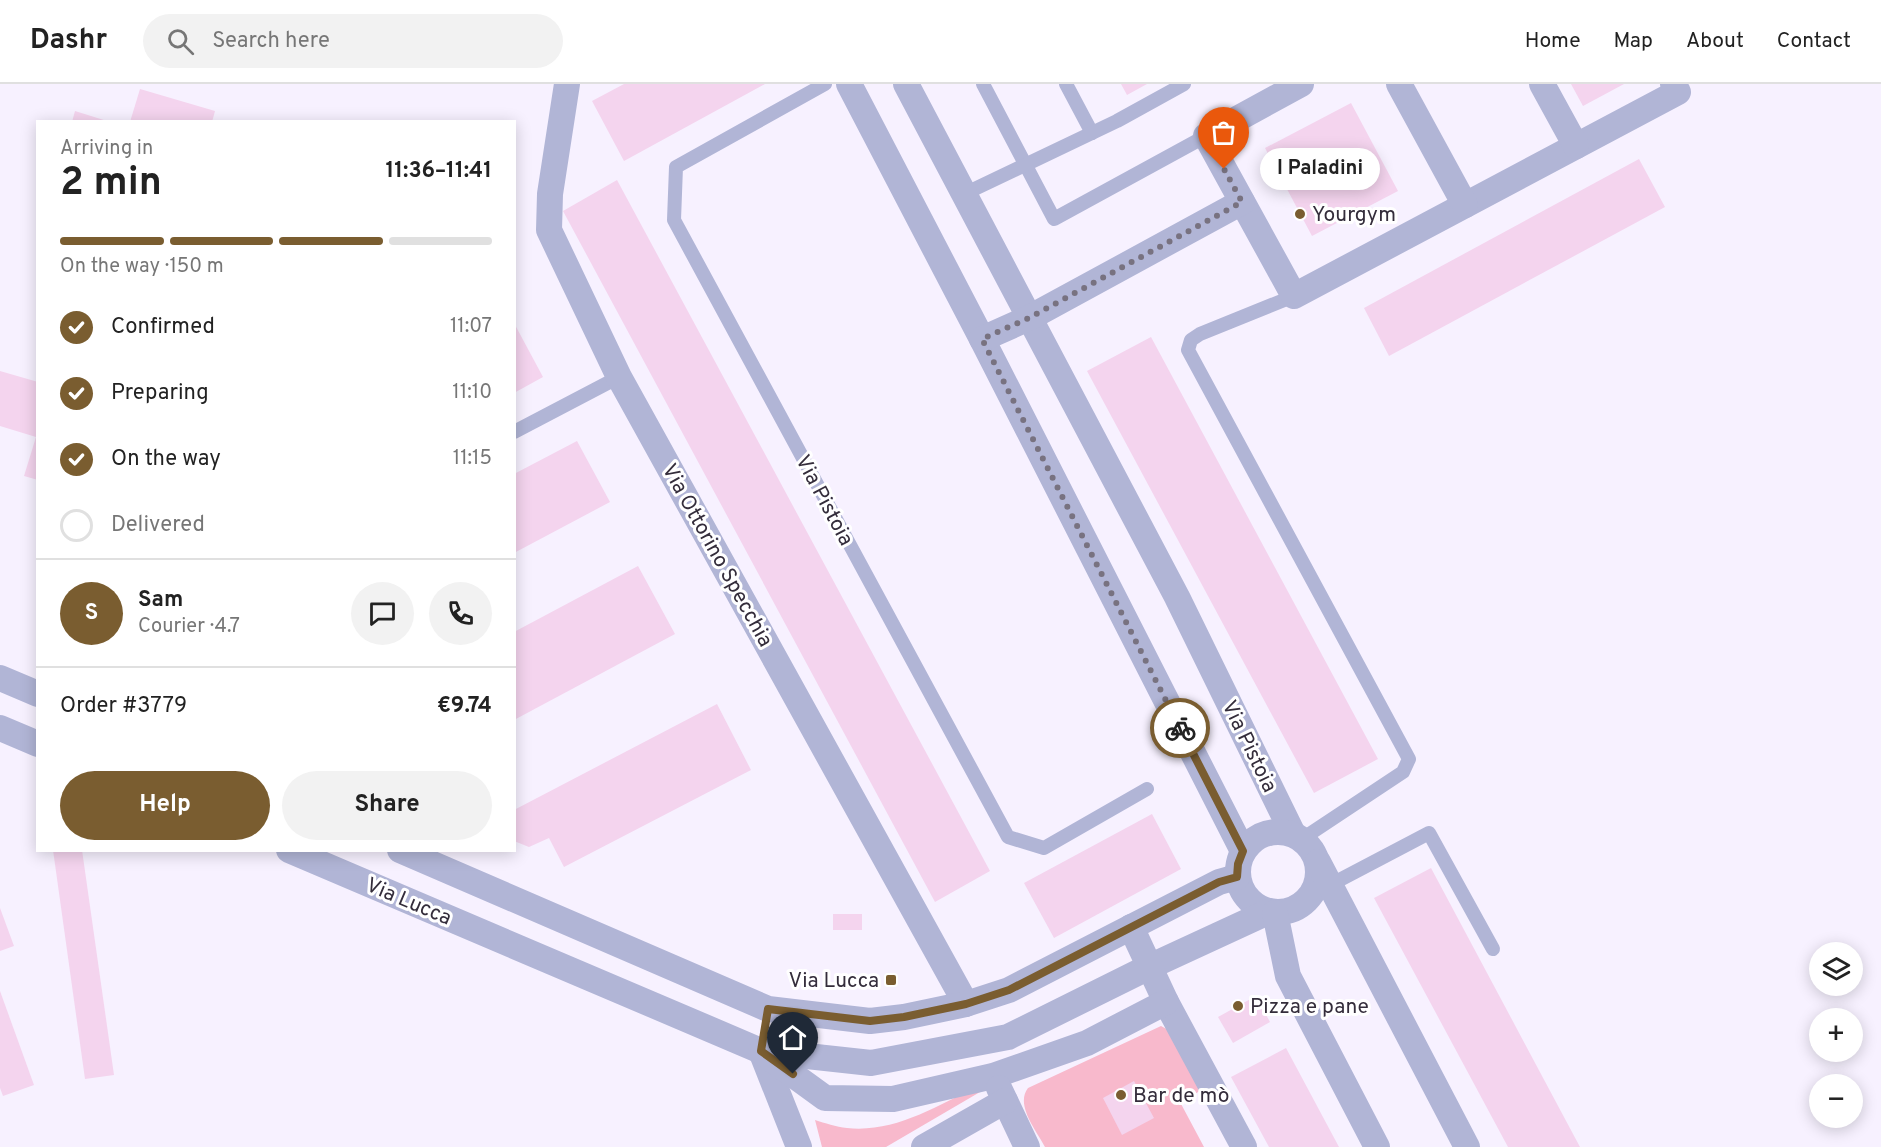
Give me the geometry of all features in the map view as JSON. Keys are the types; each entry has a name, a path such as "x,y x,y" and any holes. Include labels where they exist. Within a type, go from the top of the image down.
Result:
{"street":[{"name":"Via Ottorino Specchia","path":"567,84 550,194 549,230 619,377 966,1004"},
{"path":"849,84 1243,851"},
{"name":"Via Pistoia","path":"906,84 1177,597 1298,836"},
{"path":"1301,84 1206,136 1294,296 1576,146 1675,88"},
{"path":"1399,84 1465,205"},
{"path":"1542,84 1576,146"},
{"path":"982,339 1029,318 1242,202"},
{"path":"0,678 36,693"},
{"path":"0,728 36,743"},
{"path":"1318,862 1318,881 1310,899 1294,910 1271,913 1253,905 1243,892 1237,877 1238,864 1243,851 1256,838 1274,831 1298,836 1318,862 1467,1147"},
{"name":"Via Lucca","path":"294,852 761,1051 825,1098 893,1098 993,1076 1087,1043 1166,1002"},
{"name":"Via Lucca","path":"405,852 768,1009 870,1021 904,1017 966,1004 1009,990 1219,882 1237,877"},
{"path":"1271,913 1288,975 1377,1147"},
{"name":"Via Lucca","path":"761,1051 871,1064 1008,1037 1149,967 1271,913"},
{"path":"1131,927 1166,1002 1244,1147"},
{"path":"768,1009 761,1051 799,1147"},
{"path":"993,1076 1027,1147"},
{"path":"924,1147 1005,1101"}],"lane":[{"name":"Via Pistoia","path":"825,84 676,167 674,220 1008,837 1044,848 1148,789"},
{"path":"983,84 1054,219 1206,136"},
{"path":"1066,84 1092,133"},
{"path":"964,194 1092,133 1184,84"},
{"path":"1294,296 1200,334 1191,340 1188,350 1408,759 1403,772 1298,836"},
{"path":"516,431 619,377"},
{"path":"1330,885 1429,833 1493,949"}],"shaded area":[{"path":"1161,1026 1174,1033 1200,1091 1180,1102 1204,1147 1045,1147 1025,1110 1024,1102 1028,1088"},
{"path":"976,1087 980,1092 886,1147 822,1147 815,1120 847,1128 881,1127 914,1117"}],"building":[{"path":"624,84 765,84 624,161 592,101"},
{"path":"1121,84 1147,84 1127,95"},
{"path":"1571,84 1624,84 1583,106"},
{"path":"140,89 215,111 213,120 131,120"},
{"path":"1351,103 1398,191 1312,236 1265,148"},
{"path":"75,111 104,120 73,120"},
{"path":"1639,159 1665,207 1389,356 1364,308"},
{"path":"617,180 990,871 935,902 563,211"},
{"path":"516,327 543,377 516,392"},
{"path":"1151,337 1378,759 1314,793 1087,371"},
{"path":"0,371 36,381 36,437 0,426"},
{"path":"36,437 36,479 24,476"},
{"path":"577,441 610,502 516,552 516,473"},
{"path":"638,566 675,634 516,719 516,631"},
{"path":"717,704 751,770 564,867 549,838 529,847 516,842 516,809"},
{"path":"1152,814 1181,869 1054,938 1024,883"},
{"path":"53,852 82,852 114,1075 85,1079"},
{"path":"1431,868 1580,1147 1508,1147 1374,898"},
{"path":"0,908 14,946 0,951"},
{"path":"833,914 862,914 862,930 833,930"},
{"path":"0,991 34,1085 3,1096 0,1088"},
{"path":"1256,996 1270,1022 1233,1043 1218,1017"},
{"path":"1286,1048 1339,1147 1269,1147 1231,1077"},
{"path":"1134,1081 1154,1118 1122,1135 1103,1098"}],"way so far":[{"path":"1180,728 982,339 1029,318 1242,202 1224,169"}],"place":[{"name":"I Paladini","path":"1224,169"},
{"name":"Yourgym","path":"1300,214"},
{"name":"Via Lucca","path":"891,980"},
{"name":"Pizza e pane","path":"1238,1006"},
{"name":"Bar de mò","path":"1121,1095"}],"route":[{"path":"793,1074 761,1051 768,1009 870,1021 904,1017 966,1004 1009,990 1219,882 1237,877 1238,864 1243,851 1180,728"}]}
